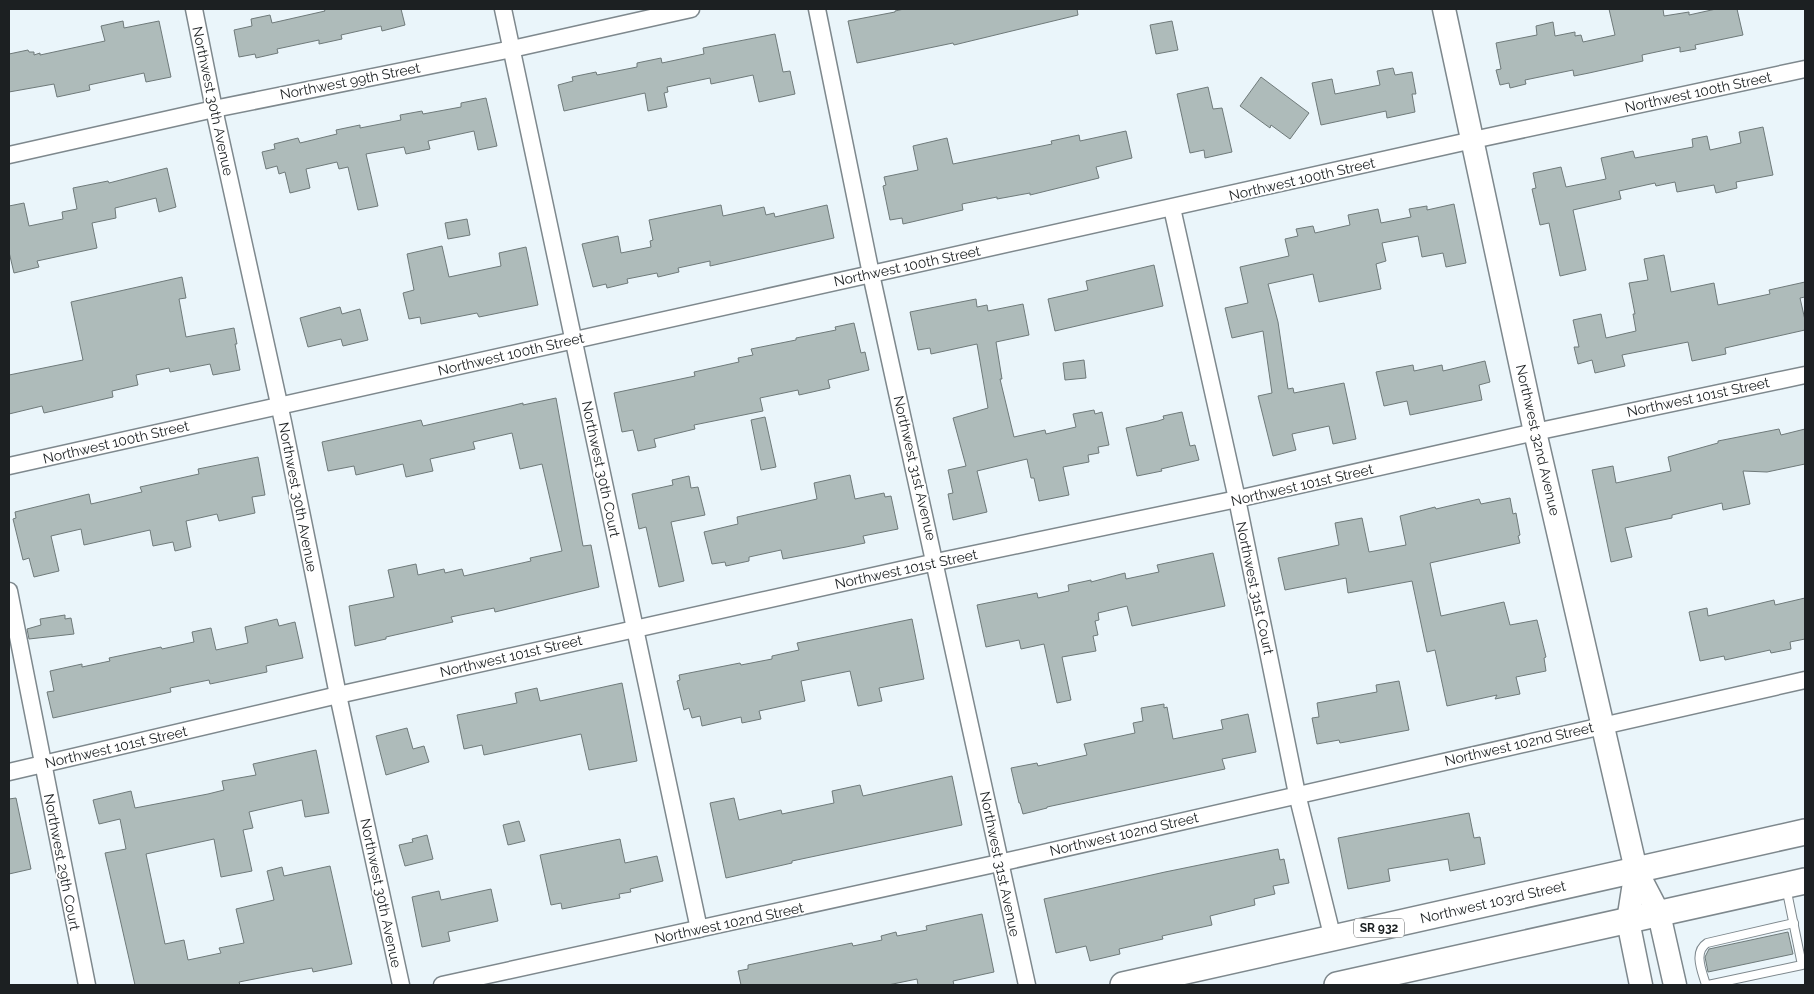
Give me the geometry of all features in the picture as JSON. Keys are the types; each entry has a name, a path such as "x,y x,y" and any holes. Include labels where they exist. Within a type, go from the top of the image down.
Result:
{"main road":[{"name":"Northwest 32nd Avenue","path":"1444,9 1535,432 1636,870 1660,914 1675,985"},
{"name":"Northwest 103rd Street","path":"1137,984 1805,832"},
{"name":"Northwest 32nd Avenue","path":"1636,870 1628,921 1641,985"},
{"path":"1337,985 1394,979 1628,921 1796,883"}],"street":[{"name":"Northwest 30th Avenue","path":"194,9 214,109 280,406 338,695 401,985"},
{"name":"Northwest 30th Court","path":"503,9 699,929"},
{"name":"Northwest 99th Street","path":"9,155 214,109 512,49 691,9"},
{"name":"Northwest 31st Avenue","path":"817,9 871,274 936,562 999,863 1027,985"},
{"name":"Northwest 100th Street","path":"9,466 1473,140 1805,69"},
{"name":"Northwest 31st Court","path":"1172,208 1237,499 1297,794 1333,939"},
{"name":"Northwest 101st Street","path":"9,772 338,695 936,562 1237,499 1805,374"},
{"name":"Northwest 29th Court","path":"9,591 87,985"},
{"name":"Northwest 102nd Street","path":"442,985 999,863 1805,680"}],"lane":[{"path":"1794,924 1707,943 1701,947 1698,954 1707,985 1802,965 1794,924 1796,883"}],"building":[{"path":"324,9 401,9 405,25 382,31 381,26 341,35 342,39 319,44 319,40 277,49 278,53 256,58 255,54 239,57 234,30 252,26 251,19 270,15 272,23 325,11"},
{"path":"904,9 1077,9 1078,15 954,45 953,43 857,63 848,21"},
{"path":"1609,9 1663,9 1664,16 1689,12 1689,15 1716,9 1737,9 1743,35 1695,45 1696,49 1680,52 1680,47 1642,55 1643,61 1589,73 1574,76 1573,70 1525,80 1526,84 1510,88 1509,83 1500,85 1496,70 1501,69 1496,43 1537,35 1536,26 1553,22 1555,36 1575,32 1575,36 1581,35 1583,42 1615,35"},
{"path":"123,21 124,28 159,21 171,77 146,82 144,73 89,85 90,90 57,97 54,84 9,92 9,54 28,50 29,52 34,52 34,55 40,53 40,55 105,41 101,26"},
{"path":"1172,21 1178,50 1156,54 1150,25"},
{"path":"775,34 783,72 790,71 795,94 759,102 753,75 711,84 710,78 667,87 668,92 664,93 667,107 648,111 645,93 564,111 558,85 573,81 572,77 596,72 597,75 637,67 637,63 661,58 662,63 704,54 703,48"},
{"path":"1393,68 1395,75 1412,72 1416,94 1412,94 1415,112 1387,118 1386,111 1321,125 1312,83 1332,79 1335,94 1380,85 1377,71"},
{"path":"1261,77 1309,113 1290,139 1271,125 1270,128 1240,106"},
{"path":"1208,87 1213,109 1222,108 1232,152 1205,158 1204,150 1190,153 1177,94"},
{"path":"486,98 497,146 478,150 474,131 428,141 430,149 406,154 404,147 366,154 378,206 358,210 348,167 339,169 337,162 306,169 310,188 290,193 285,172 279,174 277,166 266,169 262,152 275,149 274,144 298,138 300,143 337,134 336,130 360,125 360,128 401,120 400,115 422,111 423,114 461,107 461,103"},
{"path":"1763,127 1773,175 1736,182 1737,188 1716,193 1714,185 1677,192 1675,182 1656,186 1655,183 1619,191 1621,199 1573,210 1586,270 1560,276 1549,223 1540,225 1532,189 1536,188 1533,173 1561,167 1566,187 1606,179 1601,158 1633,151 1635,158 1693,147 1692,139 1707,136 1710,150 1741,143 1739,132"},
{"path":"1126,131 1132,158 1096,167 1099,178 1030,195 1030,193 997,199 997,197 962,204 963,210 903,224 902,218 890,220 883,186 886,185 884,177 918,170 913,146 947,138 953,164 1052,144 1051,141 1079,135 1080,141"},
{"path":"167,168 176,207 159,212 156,198 115,208 116,218 92,223 97,248 37,261 39,267 14,273 9,252 9,206 24,203 29,226 63,219 62,212 77,209 73,188 108,181 109,183"},
{"path":"1454,204 1466,263 1446,267 1443,253 1422,257 1418,236 1382,243 1386,261 1376,264 1381,289 1319,302 1313,274 1268,284 1278,322 1288,389 1293,388 1294,393 1344,383 1356,439 1333,444 1329,426 1292,434 1296,450 1273,456 1258,396 1272,393 1263,331 1232,338 1225,308 1248,303 1240,267 1289,256 1285,239 1298,236 1296,229 1313,226 1315,233 1350,225 1348,215 1378,209 1381,223 1411,217 1409,209 1427,206 1427,210"},
{"path":"721,205 723,216 764,207 766,215 774,213 775,217 827,205 834,238 710,266 710,261 678,268 679,272 658,277 657,273 627,279 628,283 607,288 606,284 593,287 582,244 618,236 621,253 651,247 650,241 653,240 649,220"},
{"path":"467,219 470,235 448,239 445,223"},
{"path":"442,246 449,277 501,266 499,253 526,247 538,305 479,317 477,313 421,324 420,317 409,319 403,293 414,290 407,254"},
{"path":"1664,255 1671,292 1714,283 1718,305 1770,294 1769,290 1805,282 1805,297 1800,298 1805,320 1805,330 1725,348 1726,354 1692,361 1688,342 1622,355 1625,366 1595,373 1592,360 1578,364 1574,347 1579,347 1573,320 1601,314 1606,338 1636,331 1629,283 1648,280 1644,259"},
{"path":"1154,265 1163,306 1055,331 1048,299 1088,290 1086,281"},
{"path":"182,277 186,298 179,299 186,337 234,328 240,370 213,375 210,364 170,372 169,368 136,375 138,385 112,391 113,397 44,413 42,406 9,414 9,375 83,360 71,302"},
{"path":"976,299 977,307 987,305 988,311 1023,304 1029,335 996,342 1002,379 1000,379 1014,437 1045,430 1046,434 1076,427 1073,414 1094,410 1095,414 1102,412 1109,445 1098,447 1099,453 1088,455 1089,462 1063,467 1069,495 1039,501 1034,478 1031,478 1027,459 977,471 987,512 953,520 948,494 953,493 948,470 966,466 953,418 988,408 977,344 931,354 930,348 918,350 910,312"},
{"path":"340,307 342,314 360,309 368,340 343,346 341,339 308,347 300,318"},
{"path":"854,323 861,353 865,352 869,370 828,380 830,388 799,395 798,390 760,398 763,411 694,425 695,429 654,439 656,447 638,451 633,430 622,432 614,393 695,376 694,372 739,362 738,358 753,355 751,349 836,330 835,327"},
{"path":"1084,360 1086,378 1065,380 1063,363"},
{"path":"1485,361 1490,382 1479,385 1482,400 1410,415 1407,401 1384,406 1376,372 1413,365 1414,371 1442,365 1443,371"},
{"path":"556,398 583,546 591,545 599,587 495,612 494,608 451,617 453,622 355,646 349,606 394,597 388,570 416,564 418,575 444,569 445,573 462,569 464,576 531,561 530,558 562,551 542,464 520,469 512,433 473,442 475,449 430,459 433,471 406,477 403,464 356,475 354,466 328,471 322,442 421,420 423,426 523,403 523,405"},
{"path":"1182,412 1190,446 1195,445 1199,460 1137,476 1126,428 1158,421 1164,419 1163,416"},
{"path":"765,417 776,467 761,470 751,420"},
{"path":"1779,429 1781,435 1805,429 1805,464 1767,472 1743,471 1750,504 1723,510 1722,503 1672,515 1672,518 1625,528 1632,557 1611,562 1592,470 1613,466 1616,483 1671,471 1668,457 1718,443 1718,441"},
{"path":"258,457 265,495 252,497 255,513 219,521 217,514 186,521 191,547 175,551 173,542 153,546 150,530 84,545 81,529 51,536 59,571 34,577 29,558 23,560 13,519 16,518 15,512 89,494 91,504 142,492 140,487 199,474 198,469"},
{"path":"850,475 855,499 884,493 885,497 891,496 898,529 863,536 865,543 783,559 781,550 749,557 749,561 726,566 725,562 712,564 704,532 738,524 737,517 817,499 814,483"},
{"path":"689,476 691,488 698,487 705,515 671,522 684,581 659,587 646,527 639,529 632,494 673,485 672,480"},
{"path":"1510,498 1513,514 1516,513 1520,543 1430,563 1441,616 1504,602 1510,625 1537,620 1546,657 1544,658 1546,671 1516,677 1520,694 1495,699 1497,695 1447,706 1435,650 1427,652 1412,581 1348,593 1346,578 1285,590 1278,558 1339,545 1335,523 1362,518 1369,552 1406,545 1400,516 1479,499 1481,504"},
{"path":"1213,553 1225,606 1132,626 1127,606 1098,613 1099,620 1095,621 1098,635 1093,636 1096,651 1062,657 1071,700 1057,703 1044,644 1021,649 1019,640 986,647 977,605 1037,593 1038,598 1069,591 1068,585 1091,580 1091,582 1125,573 1126,579 1159,572 1157,565"},
{"path":"1805,598 1805,639 1790,642 1791,649 1771,653 1770,650 1725,660 1724,656 1700,661 1689,612 1707,608 1708,616 1774,600 1775,605"},
{"path":"65,615 65,619 71,618 74,634 29,639 27,629 41,625 40,619"},
{"path":"277,619 279,626 295,622 303,658 266,666 267,672 210,684 209,680 170,688 171,692 53,718 47,692 54,691 50,671 82,664 82,667 110,661 109,658 194,642 192,632 211,628 216,650 248,643 245,627"},
{"path":"912,619 924,679 879,688 882,701 858,706 850,671 801,681 805,701 759,711 761,719 742,723 741,717 702,726 700,716 692,718 689,708 684,710 677,681 680,680 679,675 772,659 772,656 799,650 797,643"},
{"path":"1399,681 1409,730 1340,743 1339,740 1317,744 1312,718 1319,717 1317,703 1377,692 1376,685"},
{"path":"622,683 637,761 589,770 581,734 484,755 482,745 464,749 457,715 517,703 515,693 537,688 540,701"},
{"path":"1164,704 1164,708 1167,707 1173,739 1223,729 1221,720 1248,714 1256,752 1222,759 1225,769 1047,807 1023,814 1011,768 1037,763 1038,766 1087,755 1084,744 1135,733 1133,723 1143,721 1141,708"},
{"path":"407,728 413,749 424,746 429,762 386,775 376,736"},
{"path":"316,750 329,813 305,817 302,800 249,812 253,828 243,830 252,871 221,877 214,839 146,854 165,944 184,940 188,960 221,953 219,948 244,943 236,909 274,900 267,871 282,867 284,876 330,866 352,964 313,972 312,968 290,972 239,982 240,985 135,985 105,853 126,849 120,819 99,824 93,800 131,791 135,808 208,794 224,790 222,781 256,775 253,764"},
{"path":"952,776 962,825 792,861 792,863 726,878 710,803 734,798 739,820 781,810 782,814 834,803 832,791 860,785 863,796"},
{"path":"16,798 31,869 9,874 9,799"},
{"path":"1469,813 1474,838 1480,837 1485,864 1450,871 1448,859 1388,869 1390,881 1348,889 1338,838"},
{"path":"519,821 525,841 508,845 503,825"},
{"path":"427,835 433,859 405,866 399,845 413,842 412,839"},
{"path":"620,839 625,863 657,856 663,881 630,889 631,892 619,894 620,898 562,909 561,903 551,905 540,855"},
{"path":"1278,849 1280,860 1284,859 1289,883 1273,886 1275,894 1254,899 1255,905 1210,916 1212,925 1162,936 1163,939 1119,949 1120,954 1090,961 1086,946 1056,953 1044,899"},
{"path":"491,889 498,921 448,932 450,941 422,947 412,897 439,891 441,900"},
{"path":"982,914 994,972 953,981 954,985 918,985 917,979 888,985 741,985 738,971 748,969 748,965 852,943 853,946 882,940 881,936 896,932 897,936 927,930 926,926"},
{"path":"1788,932 1793,954 1708,972 1705,957 1709,949"}]}
